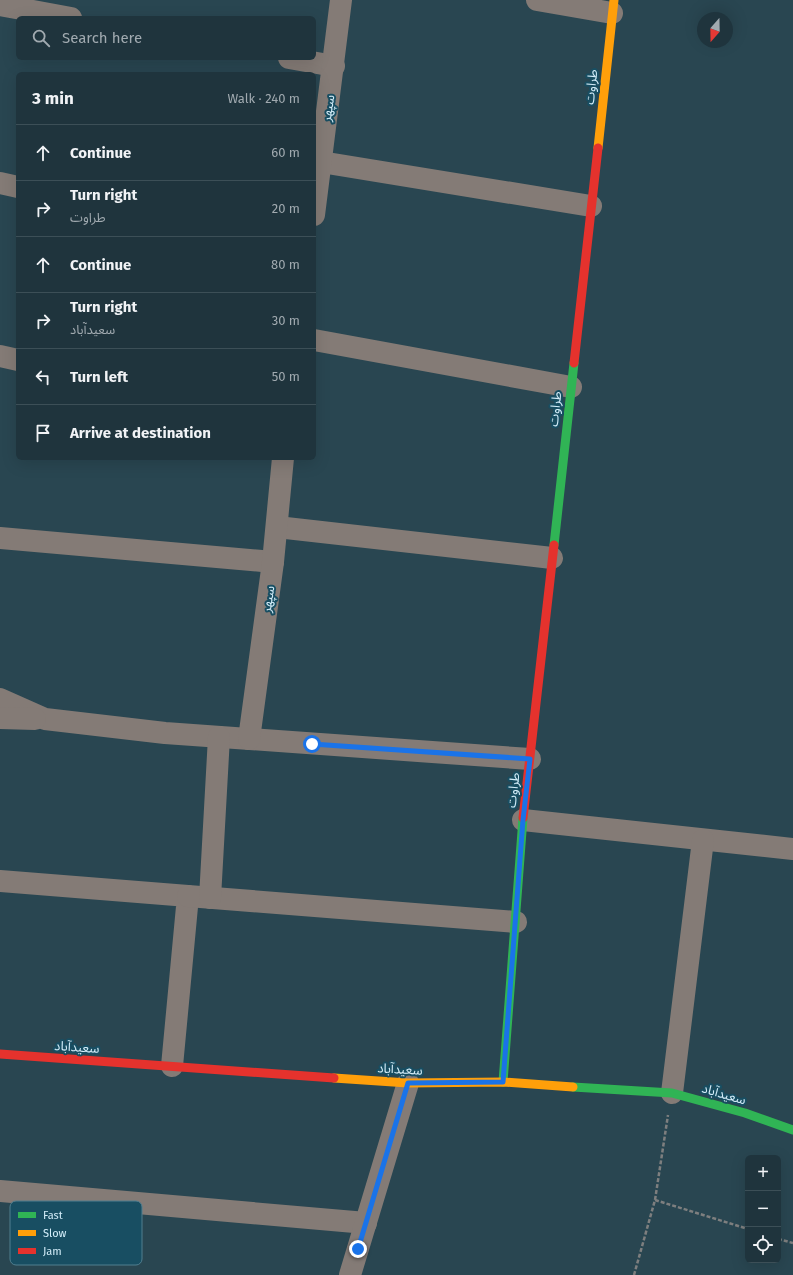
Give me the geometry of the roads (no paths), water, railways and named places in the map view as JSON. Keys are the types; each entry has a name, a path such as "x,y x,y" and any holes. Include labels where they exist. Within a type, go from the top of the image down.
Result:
{"street":[{"name":"سپهر","path":"316,200 334,66 341,0"},
{"path":"537,0 613,7"},
{"path":"0,5 60,16"},
{"name":"طراوت","path":"503,1082 523,820 613,7"},
{"path":"300,60 334,66"},
{"path":"321,162 591,206"},
{"path":"0,183 16,187"},
{"path":"316,340 571,386"},
{"path":"0,356 16,360"},
{"name":"سپهر","path":"249,739 273,562 283,460"},
{"path":"277,527 552,558"},
{"path":"0,538 273,562"},
{"path":"0,699 45,719"},
{"path":"0,718 45,719 165,733 530,759"},
{"path":"210,898 219,737"},
{"path":"523,820 793,849"},
{"path":"672,1093 703,840"},
{"path":"0,881 516,922"},
{"path":"172,1066 188,896"},
{"name":"سعیدآباد","path":"0,1054 408,1083 503,1082 672,1093 745,1113 793,1130"},
{"path":"350,1275 408,1083"},
{"path":"0,1191 114,1201"},
{"path":"142,1203 366,1223"}]}
